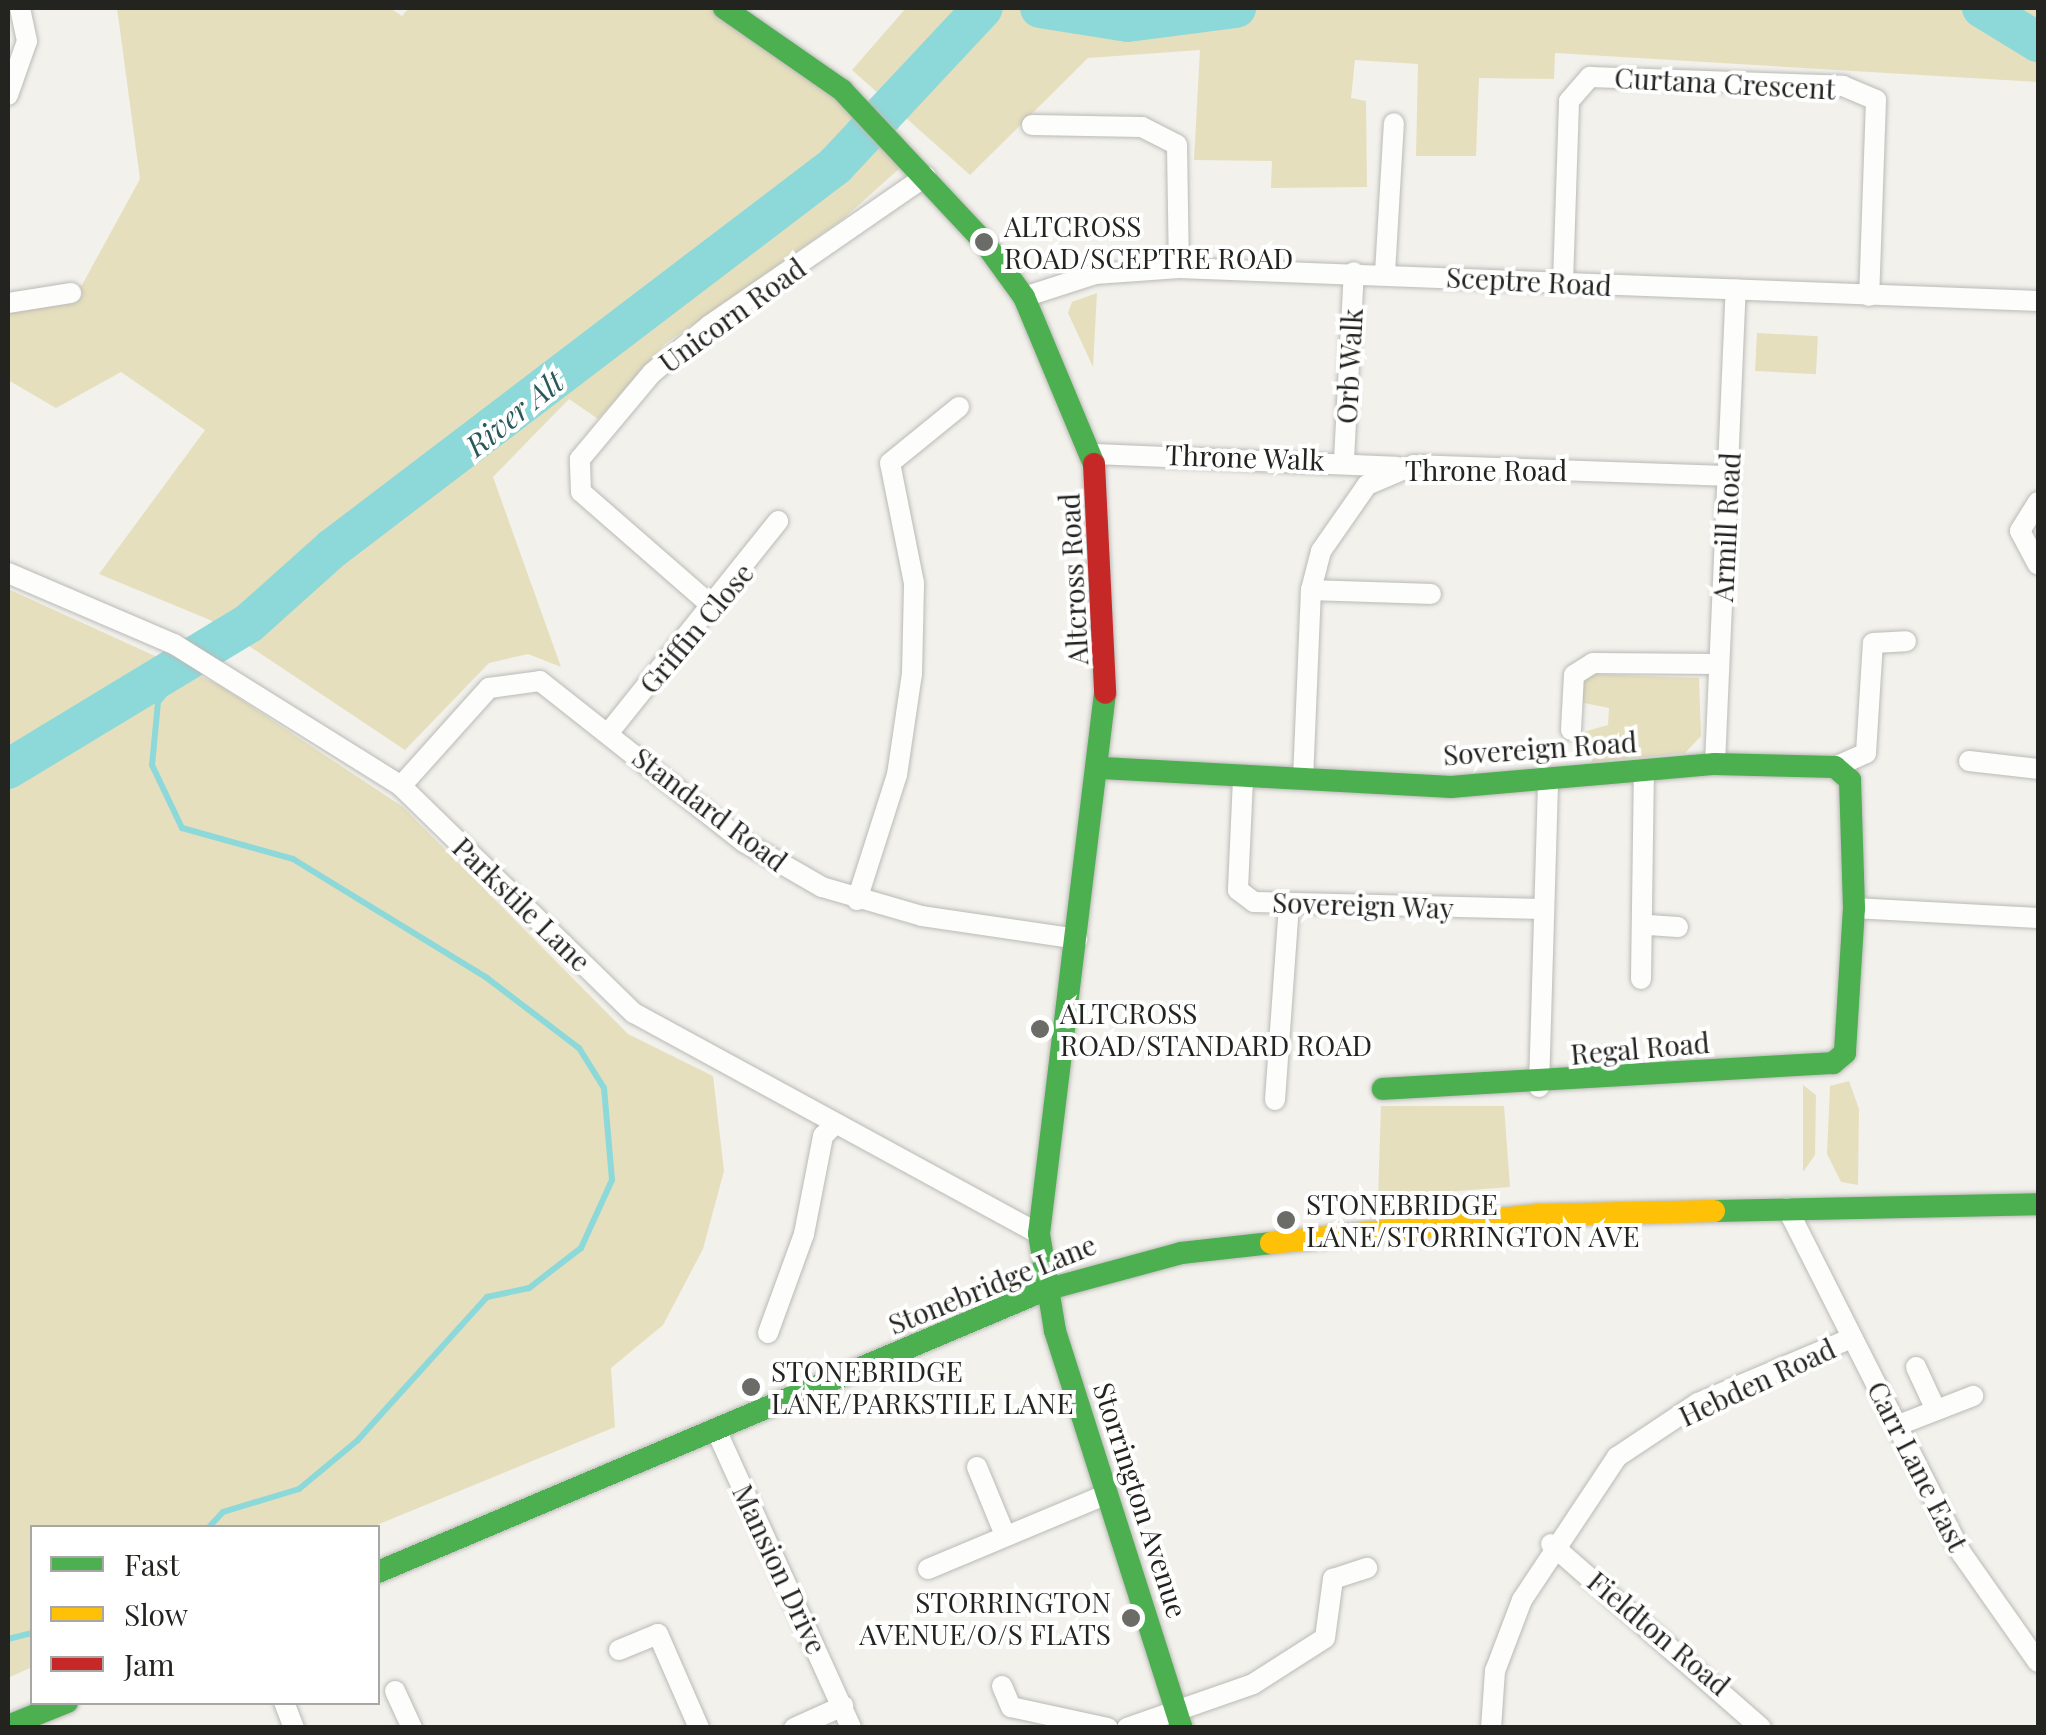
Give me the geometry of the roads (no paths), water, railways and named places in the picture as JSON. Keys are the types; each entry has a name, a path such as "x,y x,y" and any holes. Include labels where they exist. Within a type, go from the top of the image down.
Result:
{"street":[{"path":"8,95 27,41 20,8"},
{"name":"Altcross Road","path":"736,11 842,90 926,176 1024,297 1093,454 1108,617 1102,768 1038,1234 1045,1290"},
{"name":"Curtana Crescent","path":"1562,283 1570,101 1590,77 1843,86 1876,100 1869,296"},
{"path":"1385,273 1394,123"},
{"path":"1032,125 1142,127 1177,145 1179,268"},
{"name":"Unicorn Road","path":"713,606 581,492 580,460 652,373 710,324 926,176"},
{"name":"Sceptre Road","path":"1024,297 1095,274 1179,268 2038,301"},
{"name":"Orb Walk","path":"1344,460 1354,272"},
{"name":"Armill Road","path":"1715,764 1736,289"},
{"path":"8,303 71,293"},
{"path":"857,900 896,775 912,674 914,584 890,463 959,407"},
{"name":"Throne Walk","path":"1093,454 1344,460 1397,467"},
{"name":"Throne Road","path":"1303,780 1311,590 1338,522 1367,485 1397,467 1730,476"},
{"path":"2038,502 2020,532 2038,565"},
{"name":"Griffin Close","path":"610,732 778,522"},
{"name":"Parkstile Lane","path":"8,573 174,644 401,786 634,1013 1038,1234"},
{"path":"1311,590 1431,594"},
{"path":"1906,641 1872,643 1866,754 1835,767 1857,799 1854,908 2038,918"},
{"path":"1570,730 1574,675 1593,663 1720,664"},
{"name":"Standard Road","path":"401,786 507,680 550,685 744,842 857,900 1077,939"},
{"path":"1969,761 2038,769"},
{"name":"Sovereign Road","path":"1102,768 1243,779 1450,787 1715,764 1835,767"},
{"path":"1642,980 1648,925 1644,771"},
{"name":"Sovereign Way","path":"1243,779 1238,890 1254,902 1543,910"},
{"name":"Regal Road","path":"1548,779 1539,1087 1834,1063 1844,1053 1854,908"},
{"path":"1275,1100 1289,903"},
{"path":"1648,925 1678,926"},
{"path":"1383,1089 1539,1087"},
{"path":"768,1333 804,1234 823,1136 836,1123"},
{"name":"Stonebridge Lane","path":"380,1571 718,1432 1045,1290 1232,1242 1506,1217 2038,1204"},
{"name":"Carr Lane East","path":"1787,1208 1962,1554 2038,1662"},
{"name":"Storrington Avenue","path":"1045,1290 1180,1719"},
{"name":"Hebden Road","path":"1491,1728 1495,1671 1551,1544 1617,1457 1698,1403 1852,1338"},
{"path":"1916,1367 1936,1410"},
{"path":"1896,1426 1973,1396"},
{"name":"Mansion Drive","path":"718,1432 852,1728"},
{"path":"977,1468 1003,1530"},
{"path":"928,1569 1003,1530 1108,1494"},
{"name":"Fieldton Road","path":"1551,1544 1762,1728"},
{"path":"1127,1728 1180,1719 1253,1684 1326,1638 1333,1579 1367,1568"},
{"path":"619,1650 658,1634 698,1728"},
{"path":"1002,1686 1010,1707 1108,1728"},
{"path":"395,1691 412,1728"},
{"path":"8,1726 60,1705"},
{"path":"794,1728 842,1706"}],"waterway":[{"name":"River Alt","path":"8,769 249,623 333,548 835,166 983,8"},
{"name":"River Alt","path":"1040,8 1128,22 1236,8"},
{"name":"River Alt","path":"1982,8 2038,42"},
{"path":"189,665 158,702 152,765 182,828 293,859 487,978 579,1048 604,1088 612,1180 581,1248 529,1288 487,1297 358,1440 299,1489 223,1512 211,1525"},
{"path":"8,1639 30,1634"}],"place":[{"name":"ALTCROSS ROAD/SCEPTRE ROAD","path":"984,242"},
{"name":"ALTCROSS ROAD/STANDARD ROAD","path":"1040,1029"},
{"name":"STONEBRIDGE LANE/STORRINGTON AVE","path":"1286,1220"},
{"name":"STONEBRIDGE LANE/PARKSTILE LANE","path":"751,1387"},
{"name":"STORRINGTON AVENUE/O/S FLATS","path":"1131,1618"}]}
